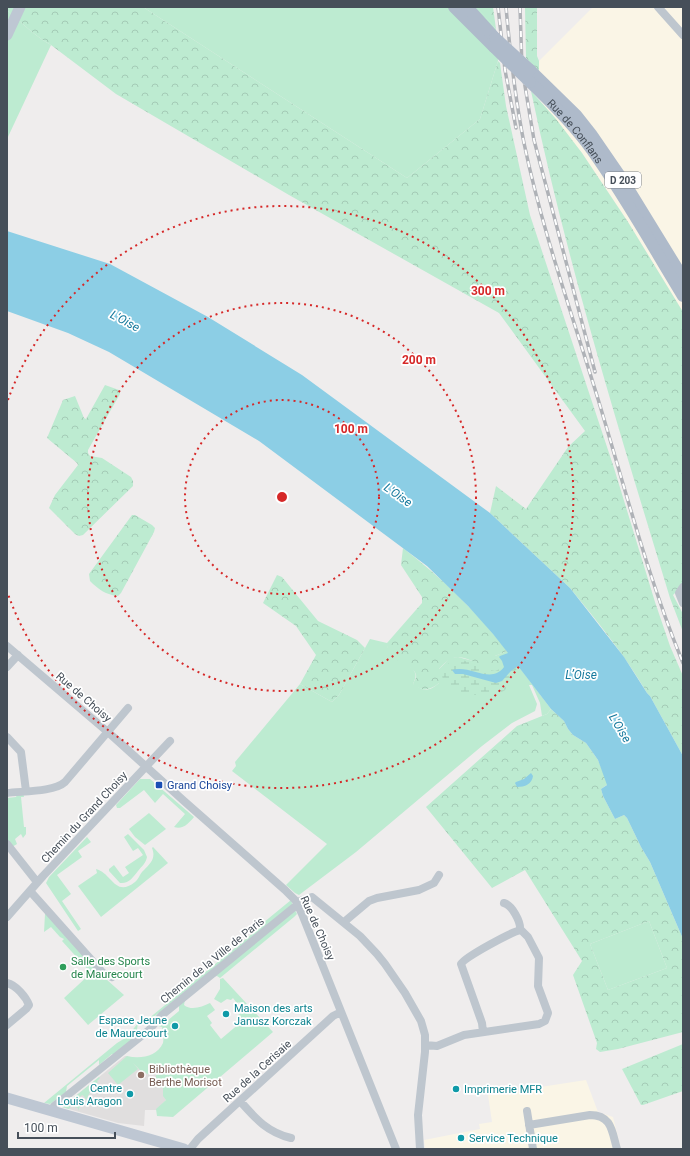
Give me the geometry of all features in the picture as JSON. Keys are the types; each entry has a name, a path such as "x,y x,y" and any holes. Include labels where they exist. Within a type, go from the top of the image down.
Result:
{"main road":[{"name":"Rue de Conflans","path":"454,7 576,116 591,134 624,182 683,278"},
{"name":"Rue de Conflans","path":"467,7 494,42"},
{"path":"7,35 13,12"},
{"name":"Rue de Conflans","path":"530,76 592,150 614,183 683,296"},
{"path":"7,1098 184,1149"}],"street":[{"path":"658,7 683,35"},
{"path":"681,600 679,593 683,587"},
{"name":"Rue de Choisy","path":"7,646 24,658 109,733 286,890 297,903 396,1149"},
{"path":"7,666 18,655"},
{"path":"7,793 60,787 109,733 128,708"},
{"path":"7,737 21,752 26,791"},
{"path":"146,767 170,742"},
{"name":"Chemin du Grand Choisy","path":"7,917 146,767"},
{"path":"8,848 38,882"},
{"path":"344,922 369,901 377,898 419,890 434,883 439,875"},
{"path":"30,891 103,972 112,976"},
{"path":"297,903 312,897 360,936 386,964 421,1021 424,1031 425,1045 423,1077 418,1114 420,1149"},
{"name":"Chemin de la Ville de Paris","path":"49,1110 149,1030 162,1015 297,903"},
{"path":"425,1045 437,1046 464,1035 544,1023 548,1015 538,986 539,958 526,934 520,930 520,926 510,906 504,903"},
{"path":"483,1032 482,1023 461,969 461,964 465,959 520,930"},
{"path":"7,983 14,986 28,1001 29,1005 7,1025"},
{"name":"Rue de la Cerisaie","path":"190,1149 198,1139 333,1016 341,1012"},
{"path":"240,1101 261,1124 272,1132 291,1138"},
{"path":"527,1111 533,1149"},
{"path":"529,1125 590,1115 600,1116 607,1120 617,1149"}],"shaded area":[{"path":"593,7 683,7 683,312 628,222 582,153 539,99 539,61"},
{"path":"125,1056 127,1056 138,1068 147,1074 156,1073 163,1087 166,1100 156,1110 145,1110 144,1126 118,1123 62,1107"},
{"path":"586,1080 598,1112 613,1117 621,1149 425,1149 424,1140 480,1129 479,1124 492,1122 488,1095"}],"green space":[{"path":"7,7 143,7 407,178 480,119 498,61 500,63 506,106 530,215 614,468 655,602 670,646 683,676 683,756 650,696 620,652 590,613 570,588 490,513 496,486 526,509 568,447 585,431 499,313 289,195 116,94 34,33 7,10"},
{"path":"143,7 477,7 496,29 498,61 480,119 407,178"},
{"path":"477,7 493,7 496,29 479,10"},
{"path":"525,7 537,7 537,56 539,61 539,72 526,58"},
{"path":"7,10 51,45 7,139"},
{"path":"531,91 556,119 582,153 628,222 683,312 683,585 673,595 683,614 683,632 670,598 577,283 545,155"},
{"path":"105,385 119,390 120,394 88,450 88,453 90,456 102,458 131,477 133,486 83,535 79,536 75,534 49,508 55,495 78,465 47,438 63,400 75,396 84,418 86,419"},
{"path":"132,515 135,515 152,525 155,528 154,532 121,593 118,596 106,593 90,581 89,574"},
{"path":"403,548 458,596 496,637 507,651 495,656 501,666 499,668 490,668 461,657 454,658 447,661 439,669 439,683 430,688 424,689 414,686 413,684 416,676 414,671 390,654 387,643 422,603 422,597 401,565"},
{"path":"277,575 282,577 318,621 357,640 365,648 339,695 332,702 300,684 316,655 296,626 263,603"},
{"path":"370,639 387,643 387,647 413,669 416,676 413,684 426,690 439,683 439,669 450,658 458,657 473,661 495,656 507,651 551,709 547,714 542,716 540,703 532,685 529,685 537,704 535,711 512,723 482,746 356,852 299,895 286,885 327,844 232,771 236,766 235,762 300,684 332,702 339,695"},
{"path":"507,651 519,668 512,674 507,688 500,693 476,695 460,693 448,688 444,683 442,671 448,664 460,660 467,661 495,671 502,668"},
{"path":"551,709 564,721 573,735 586,743 598,760 608,784 601,789 603,796 615,819 624,815 627,818 650,862 683,939 683,1032 618,1049 600,1052 596,1049 597,1043 573,975 582,961 525,870 492,888 426,807 517,726 547,714","holes":["649,921 667,968 608,990 590,944"]},
{"path":"140,779 150,779 194,817 183,827 174,827 185,814 163,794 155,803 144,790 120,808 117,808 116,805"},
{"path":"18,792 23,793 24,797 21,797 26,834 23,838 21,834 15,839 17,844 12,847 7,840 7,798 16,797"},
{"path":"149,813 166,829 145,845 135,837 129,829"},
{"path":"128,834 144,850 147,857 144,864 130,880 120,883 109,871 109,869 114,865 123,877 129,873 125,867 143,855 138,848 133,851 124,837"},
{"path":"87,837 91,842 78,851 82,857 57,875 71,894 62,901 81,929 78,931 46,883 49,877"},
{"path":"153,847 168,863 101,917 78,886 97,873 96,869 101,871 118,886 128,886 136,881 141,873 151,863 153,858"},
{"path":"291,900 292,905 150,1020 145,1020 263,925 263,923"},
{"path":"295,910 297,914 294,917 220,978 217,976 212,977"},
{"path":"46,912 106,979 124,995 88,1025 64,998 91,973 62,941 64,939 60,937 51,927 44,932"},
{"path":"649,921 667,968 608,990 590,944"},
{"path":"223,978 273,1032 173,1117 157,1116 156,1109 166,1100 163,1096 163,1088 157,1087 159,1083 156,1078 156,1073 147,1074 144,1071 142,1072 133,1063 138,1069 118,1085 108,1073 127,1056 143,1057 157,1051 163,1043 163,1035 162,1027 154,1025 166,1014 167,1021 179,1011 179,1003 185,1000 184,1005 190,1008 200,1007 210,1003 215,1010 207,1016 212,1023 210,1025 221,1039 240,1023 236,1017 247,1007 239,1002 236,1004 233,998 231,1000 227,999 221,1003 214,999 220,989 220,979"},
{"path":"138,1023 136,1036 115,1055 112,1054 99,1065 99,1060 67,1086 66,1092 50,1104 44,1103 117,1043 127,1037"},
{"path":"683,1044 683,1091 641,1105 622,1069"},
{"path":"99,1077 98,1082 92,1088 86,1100 82,1095 78,1099 78,1101 82,1104 85,1102 84,1106 80,1106 78,1111 78,1108 71,1106 69,1109 62,1107"}],"water":[{"name":"L’Oise","path":"7,231 110,264 208,317 302,375 490,513 570,588 624,657 650,696 683,756 683,939 650,862 627,818 624,815 615,819 603,796 601,789 607,785 598,760 586,743 573,735 564,721 551,709 518,666 502,681 496,683 463,674 455,674 452,670 459,669 493,674 499,672 504,667 499,657 508,653 468,606 427,566 259,441 109,352 68,333 7,311"},
{"path":"531,773 533,776 530,783 525,786 517,787 516,782 524,779"}],"railway":[{"path":"498,7 505,70 516,128"},
{"path":"506,7 518,109 531,175 558,272 648,566 670,631 683,663"},
{"path":"520,7 522,68 534,140 595,372"}],"place":[{"name":"Grand Choisy","path":"159,785"},
{"name":"Salle des Sports de Maurecourt","path":"63,967"},
{"name":"Maison des arts Janusz Korczak","path":"226,1014"},
{"name":"Espace Jeune de Maurecourt","path":"175,1026"},
{"name":"Bibliothèque Berthe Morisot","path":"141,1075"},
{"name":"Imprimerie MFR","path":"456,1089"},
{"name":"Centre Louis Aragon","path":"130,1094"},
{"name":"Service Technique","path":"461,1138"}],"water label":[{"name":"L'Oise","path":"125,321"},
{"name":"L'Oise","path":"398,495"},
{"name":"L'Oise","path":"620,728"}]}
